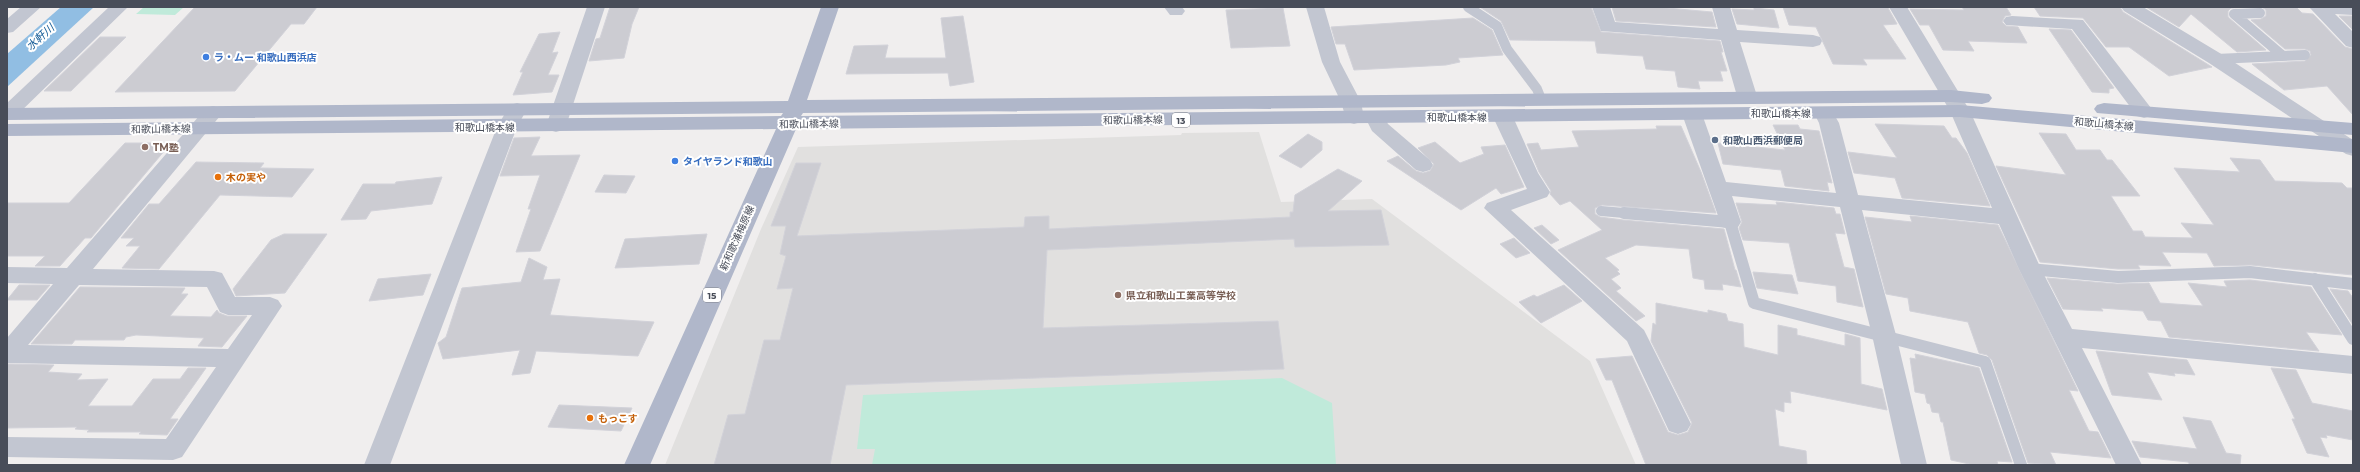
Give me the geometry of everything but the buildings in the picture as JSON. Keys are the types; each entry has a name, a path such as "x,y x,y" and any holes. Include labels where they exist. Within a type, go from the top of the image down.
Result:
{"main road":[{"name":"新和歌浦梅原線","path":"637,465 791,116 830,7"},
{"name":"和歌山橋本線","path":"7,114 213,112 512,118 556,126 791,116 1353,110 1541,99 1747,96 2144,112 2315,126 2352,143"},
{"name":"和歌山橋本線","path":"1353,110 1375,117 1503,117 1824,113 1956,104 2352,143"},
{"name":"和歌山橋本線","path":"7,130 199,129 512,118 564,108 791,116"}],"street":[{"path":"7,28 32,7"},
{"path":"7,114 120,7"},
{"path":"556,126 564,108 596,7"},
{"path":"1314,7 1331,62 1353,110"},
{"path":"1601,7 1607,27 1813,41"},
{"path":"1721,7 1747,96"},
{"path":"1898,7 1956,104 2030,268 2129,465"},
{"path":"2130,7 2216,59 2315,126"},
{"path":"2353,10 2318,8 2353,42"},
{"path":"2012,21 2076,24 2144,112"},
{"path":"9,350 74,277 213,112"},
{"path":"1824,113 1829,123 1848,201 1884,334 1914,465"},
{"path":"1692,114 1730,222"},
{"path":"1375,117 1379,127 1423,165"},
{"path":"1503,117 1528,173 1540,192 1495,208 1636,336 1678,424"},
{"path":"377,465 512,118"},
{"path":"1719,188 2006,217"},
{"path":"7,275 214,279 228,306 270,306 173,450 7,447"},
{"path":"2065,337 2353,365"},
{"path":"9,350 236,358"}],"lane":[{"path":"1468,7 1497,26 1507,49 1537,89 1541,99"},
{"path":"2260,13 2234,14 2283,56"},
{"path":"2216,59 2304,55"},
{"path":"1601,211 1730,222 1754,303 1884,334 1985,362 2021,465"},
{"path":"2030,268 2118,277 2250,272 2353,284"},
{"path":"2315,279 2353,339"}],"shaded area":[{"name":"県立和歌山工業高等学校","path":"1259,132 1281,202 1372,199 1590,361 1636,465 665,465 761,229 798,147 1181,135 1182,133"}],"green space":[{"path":"144,7 184,7 175,15 136,14"},
{"path":"1282,378 1332,403 1336,465 872,465 875,449 857,449 863,395"}],"water":[{"name":"水軒川","path":"61,7 94,7 7,87 7,54"}],"place":[{"name":"ラ・ムー 和歌山西浜店","path":"206,57"},
{"name":"和歌山西浜郵便局","path":"1715,140"},
{"name":"TM塾","path":"145,147"},
{"name":"タイヤランド和歌山","path":"675,161"},
{"name":"木の実や","path":"218,177"},
{"name":"県立和歌山工業高等学校","path":"1118,295"},
{"name":"もっこす","path":"590,418"}]}
